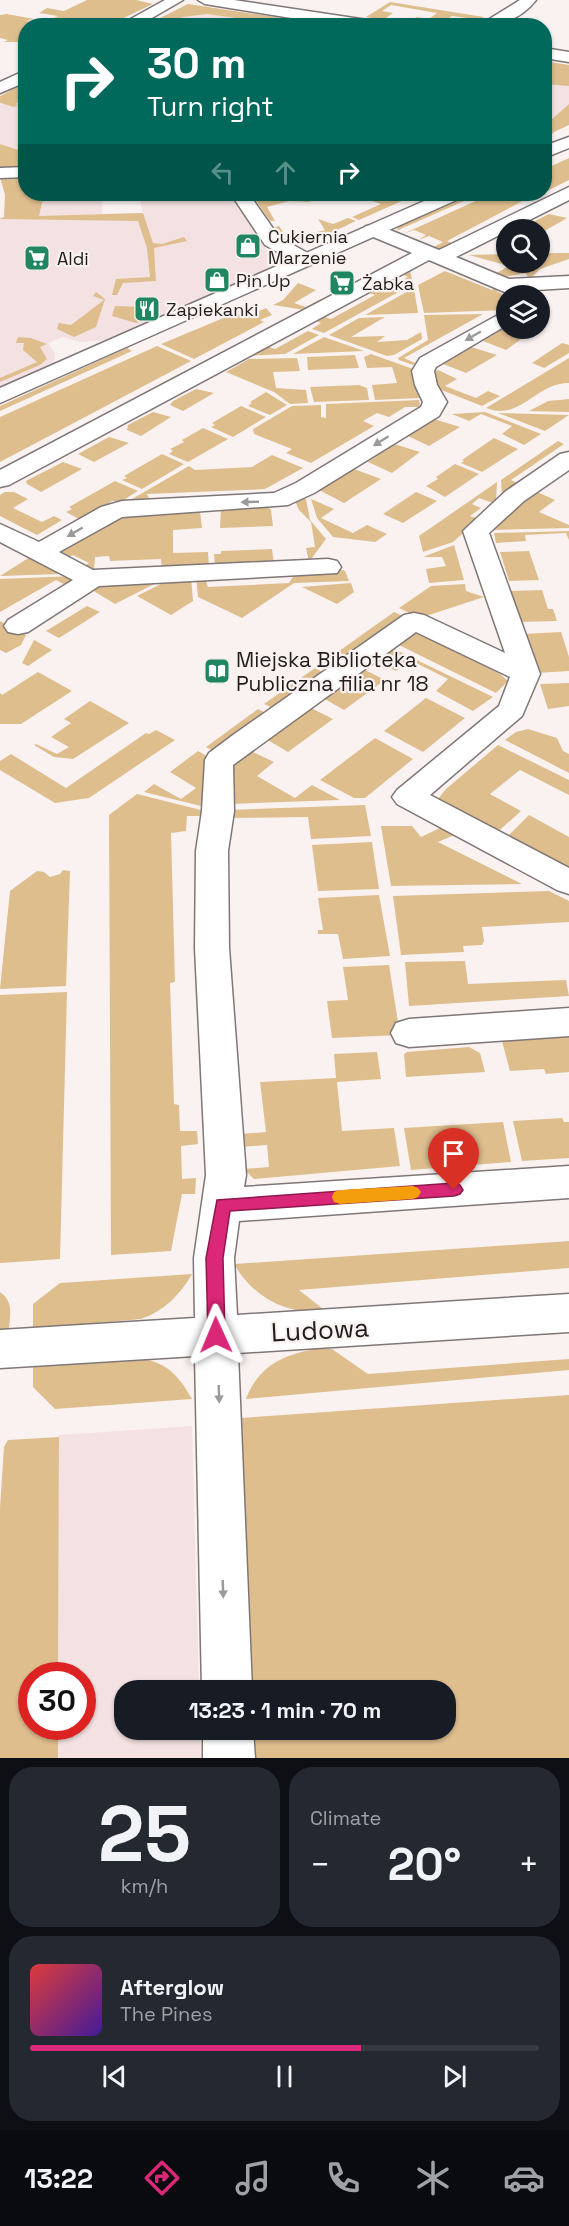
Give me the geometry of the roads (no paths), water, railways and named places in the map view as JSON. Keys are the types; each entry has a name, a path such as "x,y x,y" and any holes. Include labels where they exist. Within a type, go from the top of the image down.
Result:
{"street":[{"path":"140,18 176,0"},
{"path":"205,0 322,18"},
{"path":"502,18 529,0"},
{"path":"552,54 569,57"},
{"path":"0,88 18,79"},
{"path":"552,149 569,142"},
{"path":"0,173 18,172"},
{"path":"552,201 569,193"},
{"path":"245,201 272,241 306,260"},
{"path":"0,396 438,201"},
{"path":"0,480 435,255 552,201"},
{"path":"373,230 507,285 569,284"},
{"path":"550,293 569,284"},
{"path":"40,552 110,512 122,509 266,502 293,495 431,411 435,402 426,385 423,371 428,363 496,323"},
{"path":"569,459 510,500 476,531 526,674 512,710 408,797 569,882"},
{"path":"0,532 89,578 328,567"},
{"path":"18,626 87,583 89,578"},
{"path":"227,1680 214,1258 226,1174 212,936 212,851 218,811 220,760 414,621 526,674"},
{"path":"409,1033 569,1022"},
{"path":"223,1205 569,1182"},
{"name":"Ludowa","path":"0,1349 569,1313"},
{"path":"228,1740 229,1758"}],"place":[{"name":"Cukiernia Marzenie","path":"248,246"},
{"name":"Aldi","path":"37,258"},
{"name":"Pin Up","path":"217,280"},
{"name":"Żabka","path":"342,283"},
{"name":"Zapiekanki","path":"147,309"},
{"name":"Miejska Biblioteka Publiczna filia nr 18","path":"217,671"}]}
